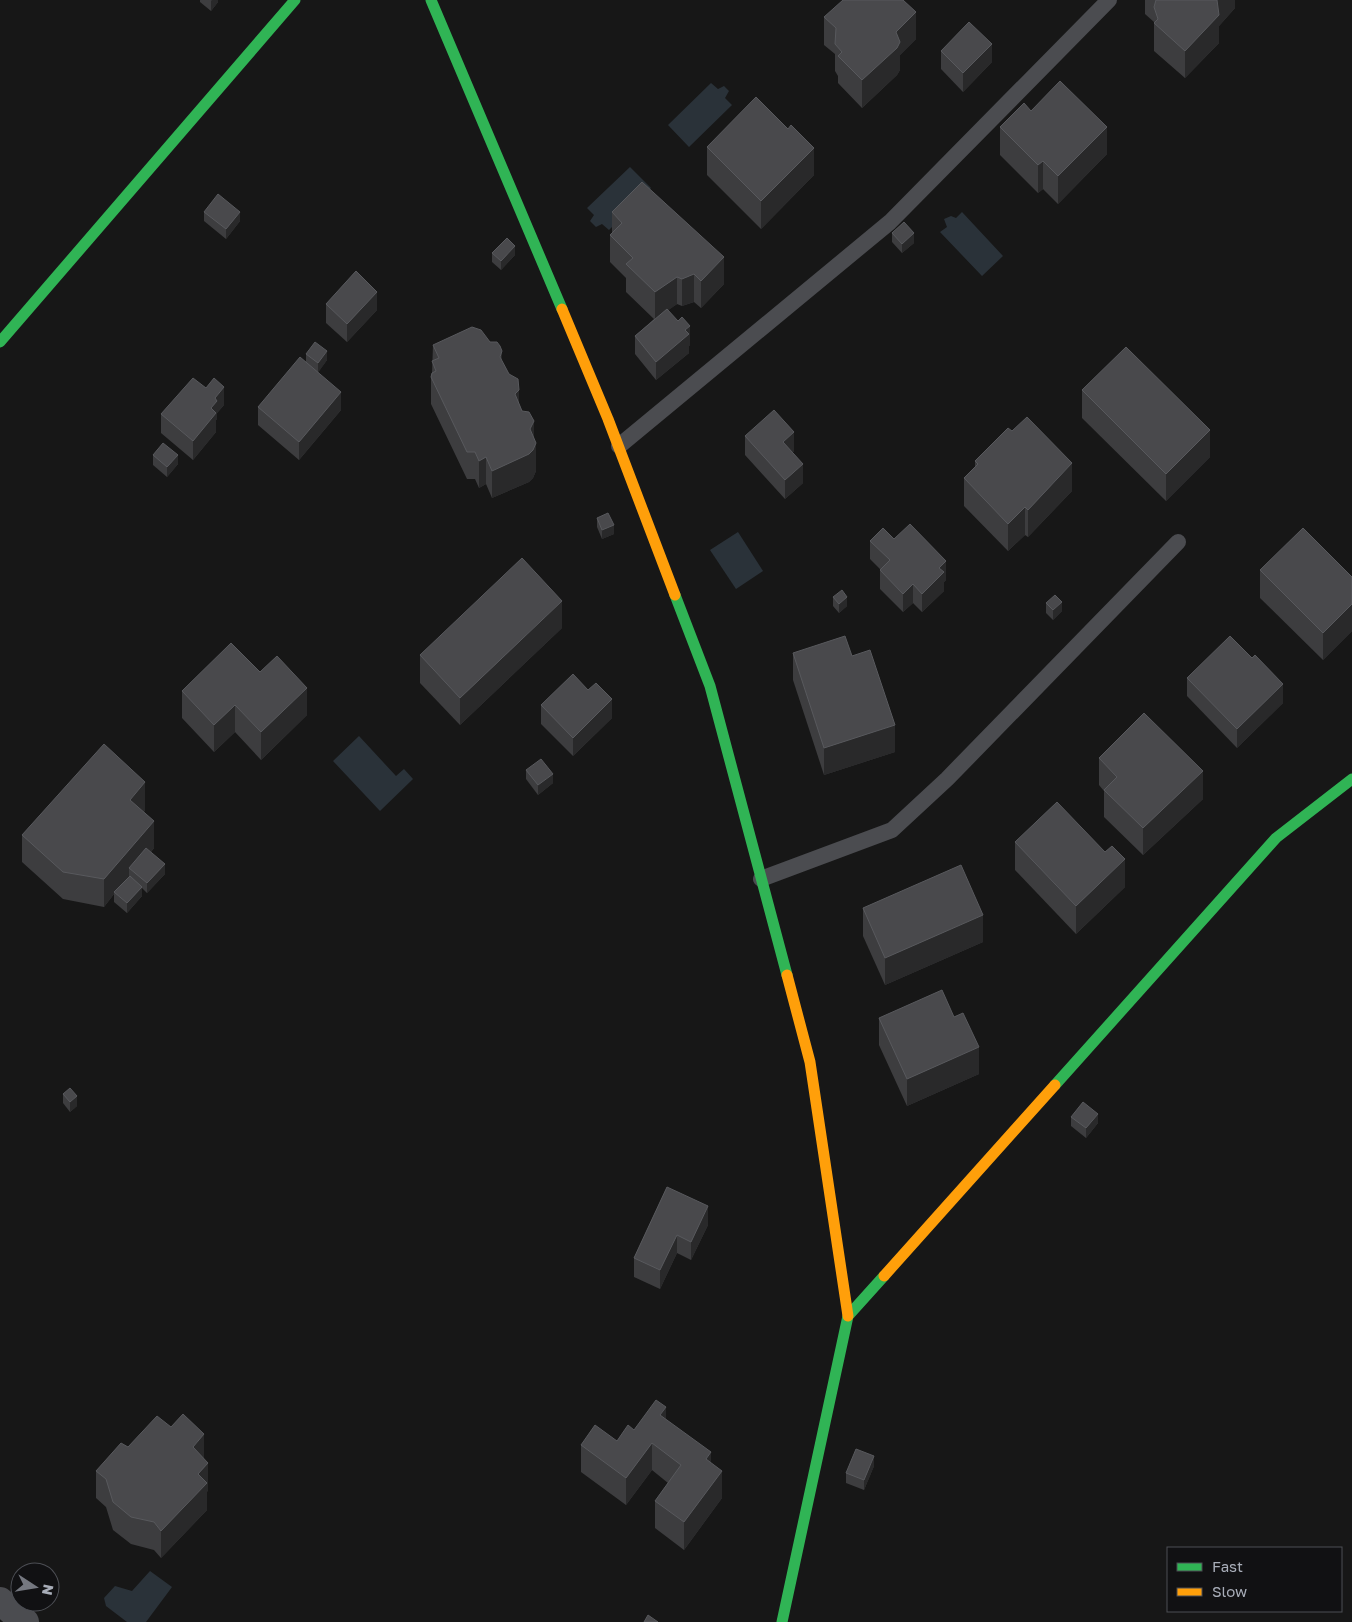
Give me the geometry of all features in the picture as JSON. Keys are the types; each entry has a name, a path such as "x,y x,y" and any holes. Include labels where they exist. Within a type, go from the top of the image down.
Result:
{"street":[{"path":"0,342 295,0"},
{"path":"431,0 619,446 710,686 810,1062 848,1316 782,1622"},
{"path":"848,1316 1276,838 1352,779"},
{"path":"0,1601 25,1622"}],"lane":[{"path":"619,446 890,222 1109,0"},
{"path":"761,878 892,830 948,780 1178,542"}],"shaded area":[{"path":"711,83 718,89 724,86 729,91 725,98 732,105 689,147 668,125"},
{"path":"630,167 651,188 609,230 602,224 596,227 590,221 594,215 587,208"},
{"path":"962,212 1003,256 982,276 940,232 947,227 944,219 951,216 956,218"},
{"path":"738,532 763,571 736,589 710,550"},
{"path":"359,736 396,776 404,769 413,779 380,811 333,761"},
{"path":"150,1571 172,1587 146,1622 127,1622 106,1606 104,1598 115,1586 132,1591"}],"building":[{"path":"843,0 903,0 916,12 896,32 900,42 897,48 862,80 838,56 842,52 835,44 836,28 824,17"},
{"path":"1156,0 1217,0 1219,15 1185,51 1154,23 1158,19 1154,7"},
{"path":"969,22 992,44 963,73 941,51"},
{"path":"1060,81 1107,127 1058,176 1043,161 1038,165 1000,127 1024,103 1031,111"},
{"path":"756,97 788,129 791,125 814,148 761,201 707,147"},
{"path":"642,182 724,257 701,281 694,274 682,279 677,277 655,292 626,264 633,258 610,235 622,223 612,212"},
{"path":"218,194 240,212 226,229 204,212"},
{"path":"904,222 914,233 902,244 892,233"},
{"path":"507,238 515,246 501,261 492,253"},
{"path":"356,271 377,292 347,324 326,304"},
{"path":"667,309 678,321 682,317 690,326 685,330 689,334 656,362 635,336"},
{"path":"472,327 481,330 490,342 497,342 500,346 502,351 500,357 509,374 518,379 519,390 515,394 522,411 529,412 534,421 530,429 536,443 533,450 529,454 492,471 486,457 479,461 475,452 467,452 431,377 432,373 436,371 432,361 439,358 433,345"},
{"path":"315,342 327,351 318,363 306,354"},
{"path":"1126,347 1210,430 1166,474 1082,390"},
{"path":"300,357 341,392 299,442 258,407"},
{"path":"193,378 206,388 214,378 224,387 215,398 217,401 211,408 216,413 193,441 161,414"},
{"path":"774,410 794,432 783,442 803,464 785,480 745,436"},
{"path":"1027,417 1072,463 1028,510 1025,507 1008,524 964,478 978,464 975,461 1008,428 1012,431"},
{"path":"163,443 178,455 167,467 153,455"},
{"path":"608,513 614,525 602,530 597,518"},
{"path":"910,524 946,561 939,568 944,572 922,594 913,584 903,594 880,570 890,560 870,541 883,528 894,539"},
{"path":"1303,528 1352,577 1352,604 1323,633 1260,570"},
{"path":"522,558 562,601 460,698 420,655"},
{"path":"842,590 847,597 839,604 833,597"},
{"path":"1055,595 1062,602 1053,610 1046,603"},
{"path":"845,636 852,656 870,650 895,725 824,748 793,653"},
{"path":"1230,636 1252,658 1255,655 1283,684 1237,729 1187,678"},
{"path":"231,643 260,672 277,656 307,688 261,732 235,705 214,725 182,691"},
{"path":"573,674 588,690 596,683 612,699 573,738 541,705"},
{"path":"1144,713 1203,771 1143,828 1104,790 1117,777 1099,758"},
{"path":"104,744 145,782 130,800 154,821 104,879 63,872 22,835"},
{"path":"541,759 553,774 538,785 526,770"},
{"path":"1057,802 1105,852 1112,846 1125,859 1076,906 1015,842"},
{"path":"146,848 165,864 147,883 129,868"},
{"path":"961,865 983,915 885,958 863,908"},
{"path":"130,876 142,887 127,903 114,892"},
{"path":"942,990 954,1017 963,1013 979,1047 907,1079 879,1018"},
{"path":"70,1088 77,1096 70,1102 63,1094"},
{"path":"1083,1102 1098,1114 1086,1128 1071,1117"},
{"path":"667,1187 708,1206 691,1242 677,1235 660,1270 634,1258"},
{"path":"656,1400 666,1407 660,1415 711,1452 706,1459 722,1471 684,1522 655,1501 681,1465 652,1443 626,1478 581,1445 595,1425 617,1441 628,1425 634,1430"},
{"path":"183,1414 204,1434 193,1447 208,1463 198,1474 207,1483 161,1531 154,1522 131,1517 113,1502 106,1479 96,1471 121,1443 128,1447 157,1416 171,1427"},
{"path":"856,1449 874,1456 864,1480 846,1473"},
{"path":"648,1615 658,1622 644,1622"}],"traffic: fast":[{"path":"0,342 295,0"},
{"path":"431,0 562,309"},
{"path":"675,595 710,686 787,975"},
{"path":"1055,1085 1276,838 1352,779"},
{"path":"782,1622 848,1316 884,1276"}],"traffic: slow":[{"path":"562,309 608,419 675,595"},
{"path":"787,975 810,1062 848,1316"},
{"path":"884,1276 1055,1085"}]}
